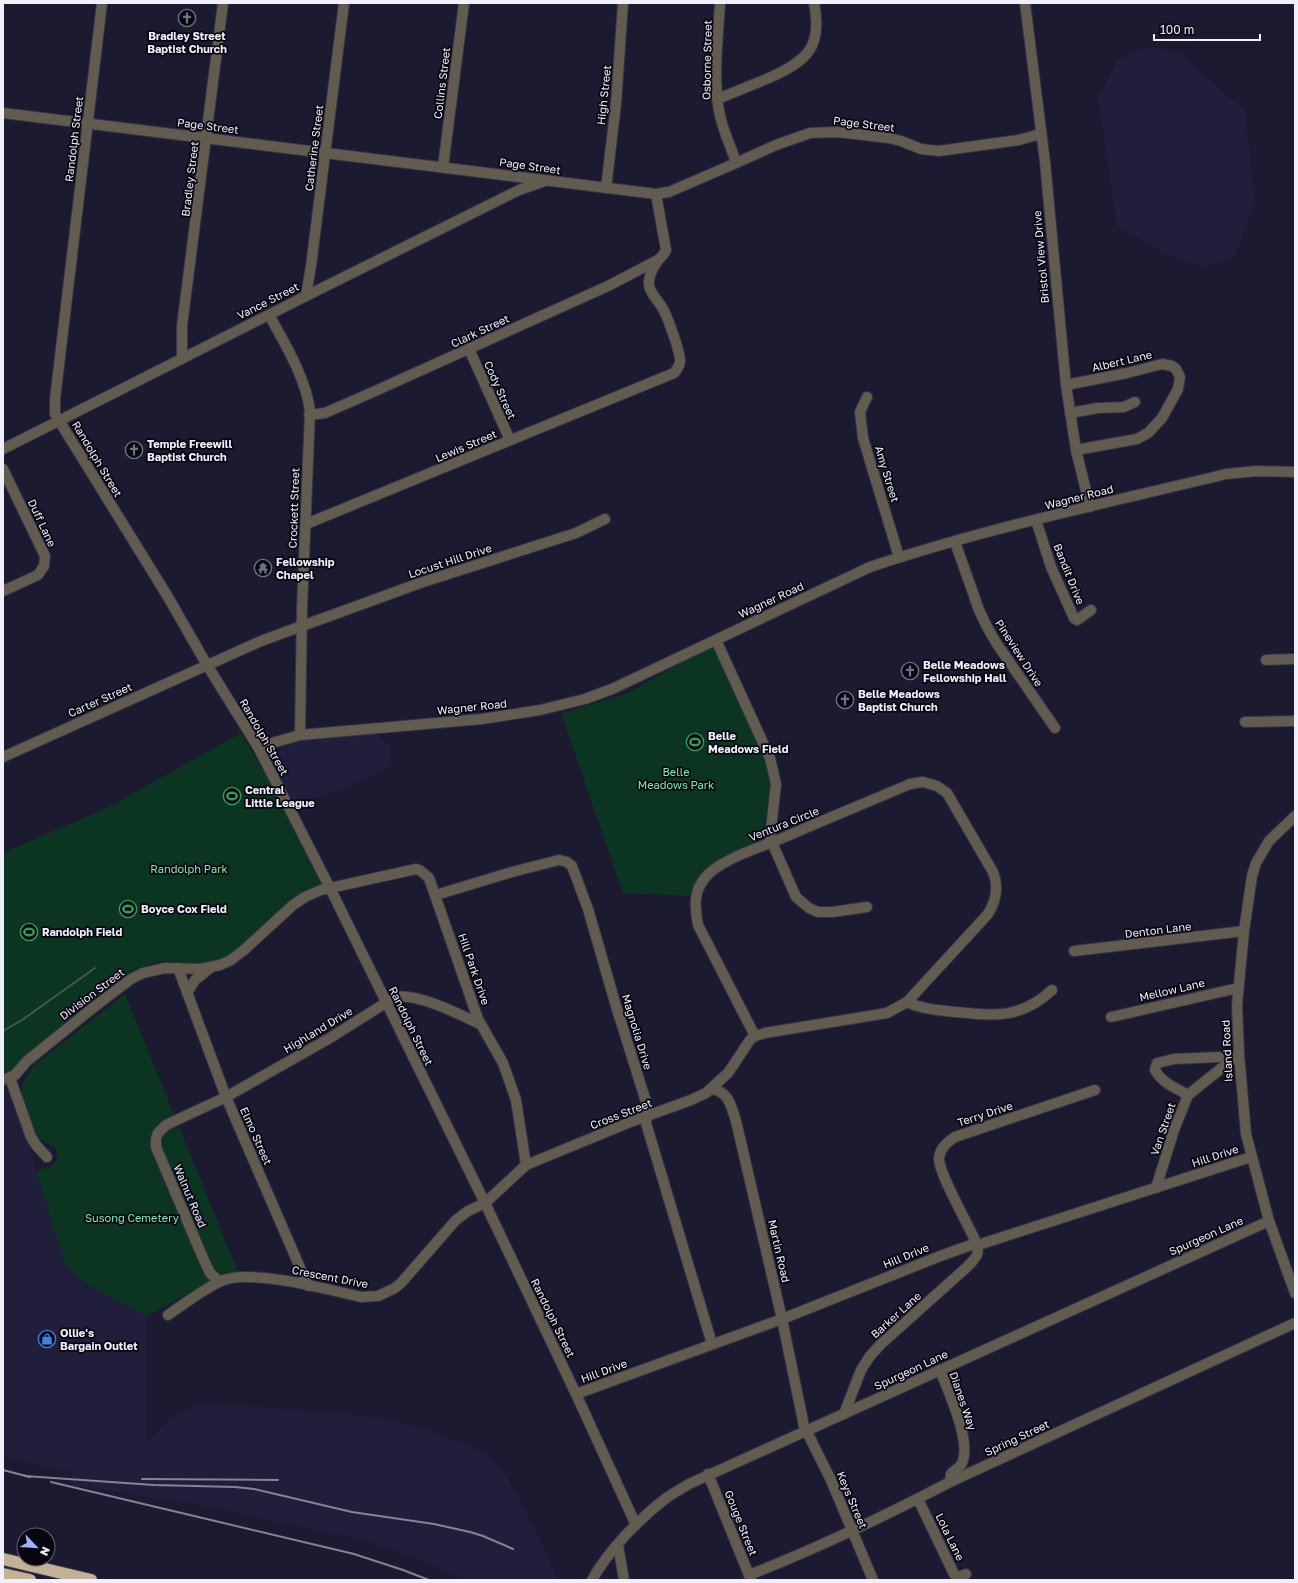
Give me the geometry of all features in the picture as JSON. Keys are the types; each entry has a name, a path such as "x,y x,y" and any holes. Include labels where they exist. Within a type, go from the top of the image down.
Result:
{"highway":[{"path":"3,1559 91,1580"},
{"path":"3,1574 30,1580"}],"street":[{"name":"Randolph Street","path":"102,3 55,399 55,414 168,597 207,665 258,747 330,888 485,1203 576,1394 636,1525"},
{"name":"Bradley Street","path":"182,359 182,326 223,3"},
{"name":"Catherine Street","path":"306,296 326,153 344,3"},
{"name":"Collins Street","path":"443,167 464,3"},
{"name":"High Street","path":"606,188 616,104 623,3"},
{"name":"Osborne Street","path":"720,3 717,49 717,99 723,126 736,164"},
{"path":"717,99 782,72 804,59 816,34 817,16 814,3"},
{"name":"Bristol View Drive","path":"1025,3 1040,134 1045,162 1066,385 1076,450 1090,507"},
{"name":"Page Street","path":"3,113 656,194 669,192 736,164 776,144 795,137 823,132 837,132 889,138 930,151 1019,140 1040,134"},
{"name":"Vance Street","path":"3,449 519,190 546,180"},
{"name":"Lewis Street","path":"306,524 674,372 680,362 680,357 663,308 650,289 649,284 651,274 658,260 664,255 666,245 656,194"},
{"name":"Clark Street","path":"309,415 325,413 608,286 658,260"},
{"name":"Crockett Street","path":"268,315 301,377 306,392 309,415 300,735"},
{"name":"Cody Street","path":"468,349 510,440"},
{"name":"Albert Lane","path":"1066,385 1127,373 1162,364 1172,366 1176,369 1180,377 1178,389 1162,418 1148,433 1137,439 1076,450"},
{"name":"Amy Street","path":"867,398 860,412 863,438 899,557"},
{"path":"1070,413 1098,408 1124,408 1135,402"},
{"name":"Duff Lane","path":"3,469 38,540 45,561 44,566 38,575 3,591"},
{"name":"Wagner Road","path":"258,747 300,735 482,719 514,715 567,704 612,689 870,567 899,557 1036,520 1226,474 1257,471 1295,472"},
{"name":"Locust Hill Drive","path":"207,665 261,641 420,583 576,533 604,519"},
{"name":"Bandit Drive","path":"1036,520 1051,567 1074,618 1078,620 1090,610"},
{"name":"Pineview Drive","path":"955,542 979,610 996,644 1055,728"},
{"path":"716,640 773,767 776,784 770,834 772,843 796,897 809,908 826,913 867,907"},
{"path":"1266,660 1295,659"},
{"name":"Carter Street","path":"3,757 207,665"},
{"path":"1245,722 1295,721"},
{"name":"Ventura Circle","path":"923,782 931,784 948,793 993,872 996,884 996,897 988,914 907,1002 887,1013 754,1036 701,933 695,903 700,886 711,872 718,867 752,850 772,843 910,784 923,782"},
{"name":"Island Road","path":"1295,816 1269,840 1256,863 1250,884 1237,1005 1238,1054 1246,1134 1269,1221 1295,1293"},
{"name":"Magnolia Drive","path":"436,895 484,880 559,860 567,862 572,866 588,909 648,1108 646,1123 712,1344"},
{"name":"Hill Park Drive","path":"330,888 416,869 421,871 429,878 480,1024 503,1063 516,1100 526,1165"},
{"name":"Division Street","path":"6,1079 60,1034 131,979 154,970 210,968 230,960 244,950 293,905 316,892 330,888"},
{"name":"Denton Lane","path":"1074,951 1244,931"},
{"name":"Elmo Street","path":"178,968 226,1098 308,1286"},
{"path":"187,993 196,980 210,968"},
{"name":"Mellow Lane","path":"1111,1017 1238,988"},
{"path":"907,1002 924,1008 998,1015 1027,1008 1040,1001 1052,990"},
{"name":"Highland Drive","path":"173,1122 226,1098 330,1038 395,997 401,996 418,999 445,1008 480,1024"},
{"name":"Cross Street","path":"485,1203 526,1165 692,1100 711,1089 728,1073 754,1036"},
{"name":"Van Street","path":"1156,1188 1174,1130 1188,1095 1238,1054"},
{"path":"1188,1095 1158,1076 1155,1066 1160,1062 1219,1057"},
{"path":"6,1079 31,1137 36,1145 48,1157"},
{"name":"Martin Road","path":"711,1089 717,1090 726,1095 734,1114 782,1318 804,1426 807,1430"},
{"name":"Terry Drive","path":"978,1246 940,1167 939,1158 944,1146 955,1137 1096,1090"},
{"name":"Walnut Road","path":"173,1122 161,1128 158,1132 156,1147 210,1273 220,1281"},
{"name":"Hill Drive","path":"576,1394 782,1318 943,1254 971,1245 978,1246 1251,1157"},
{"name":"Crescent Drive","path":"168,1315 220,1281 234,1278 259,1278 361,1297 378,1296 387,1293 400,1284 456,1220 468,1211 485,1203"},
{"name":"Spurgeon Lane","path":"592,1580 618,1545 636,1525 665,1499 689,1484 708,1474 844,1414 1269,1221"},
{"name":"Barker Lane","path":"844,1414 861,1370 870,1356 881,1344 976,1258 978,1246"},
{"name":"Spring Street","path":"750,1578 918,1499 950,1482 1295,1323"},
{"name":"Dianes Way","path":"940,1370 953,1404 965,1444 963,1461 961,1466 951,1474 950,1482"},
{"name":"Keys Street","path":"807,1430 830,1478 873,1580"},
{"name":"Gouge Street","path":"708,1474 750,1578"},
{"name":"Lola Lane","path":"918,1499 954,1574 958,1577 966,1574"},
{"path":"618,1545 624,1580"}],"shaded area":[{"path":"1150,46 1181,55 1245,111 1255,202 1235,257 1203,267 1165,254 1117,226 1098,97 1119,59"},
{"path":"373,733 390,745 391,767 328,794 296,803 275,770 275,758 278,751 285,744 295,739"},
{"path":"3,1090 8,1090 14,1098 66,1266 84,1283 147,1316 147,1442 167,1421 193,1406 261,1407 385,1418 439,1434 487,1454 509,1480 534,1527 558,1580 466,1580 412,1556 362,1540 202,1505 71,1485 72,1472 3,1456"}],"green space":[{"name":"Belle Meadows Park","path":"709,647 715,649 723,663 770,772 771,795 765,823 757,839 750,846 720,858 704,872 690,896 623,893 561,713 626,694"},
{"name":"Randolph Park","path":"241,733 291,819 322,881 321,884 233,954 218,962 202,965 164,961 147,965 132,971 42,1042 10,1071 3,1073 3,853 107,808"},
{"name":"Susong Cemetery","path":"125,994 238,1272 208,1283 147,1316 84,1283 66,1266 36,1171 52,1166 58,1158 55,1147 38,1139 27,1115 22,1095 24,1082 33,1066"}],"waterway":[{"path":"3,1031 22,1020 95,968"}],"railway":[{"path":"3,1470 30,1477"},
{"path":"25,1476 154,1485 235,1487 254,1489 352,1512 434,1524 470,1532 513,1549"},
{"path":"142,1479 278,1480"},
{"path":"51,1482 354,1554 429,1580"}],"place":[{"name":"Bradley Street Baptist Church","path":"187,18"},
{"name":"Temple Freewill Baptist Church","path":"134,450"},
{"name":"Fellowship Chapel","path":"263,568"},
{"name":"Belle Meadows Fellowship Hall","path":"910,671"},
{"name":"Belle Meadows Baptist Church","path":"845,700"},
{"name":"Belle Meadows Field","path":"695,742"},
{"name":"Central Little League","path":"232,796"},
{"name":"Boyce Cox Field","path":"128,909"},
{"name":"Randolph Field","path":"29,932"},
{"name":"Ollie's Bargain Outlet","path":"47,1339"}]}
